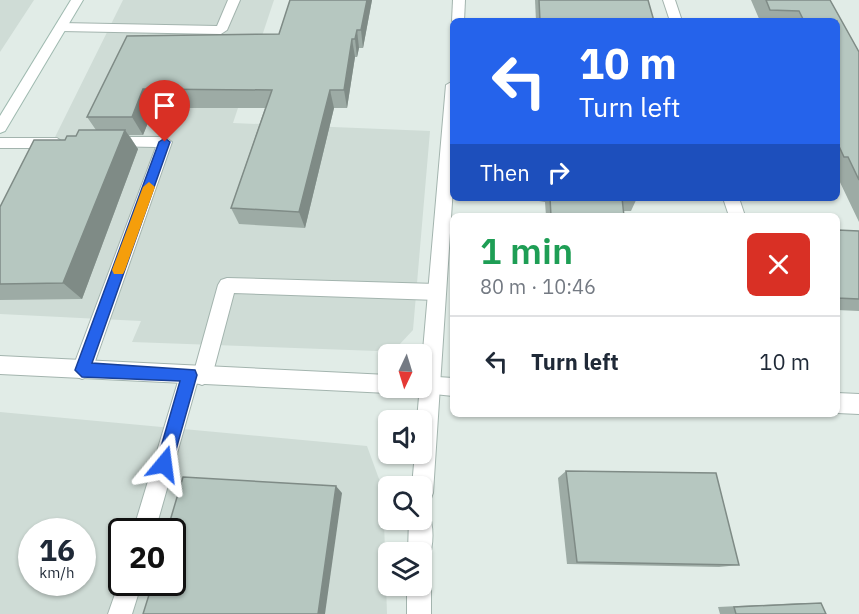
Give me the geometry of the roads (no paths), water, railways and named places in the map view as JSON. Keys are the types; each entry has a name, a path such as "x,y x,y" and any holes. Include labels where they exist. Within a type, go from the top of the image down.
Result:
{"street":[{"path":"0,128 4,113 77,0"},
{"path":"61,27 221,30 234,0"},
{"path":"458,18 459,0"},
{"path":"669,0 675,18"},
{"path":"431,344 450,124"},
{"path":"82,370 165,142 94,142"},
{"path":"0,143 71,143"},
{"path":"148,518 227,285 437,292"},
{"path":"0,365 378,384"},
{"path":"432,385 450,387"},
{"path":"423,476 426,398"},
{"path":"840,403 859,404"},
{"path":"120,614 126,596"},
{"path":"419,596 419,614"}]}
